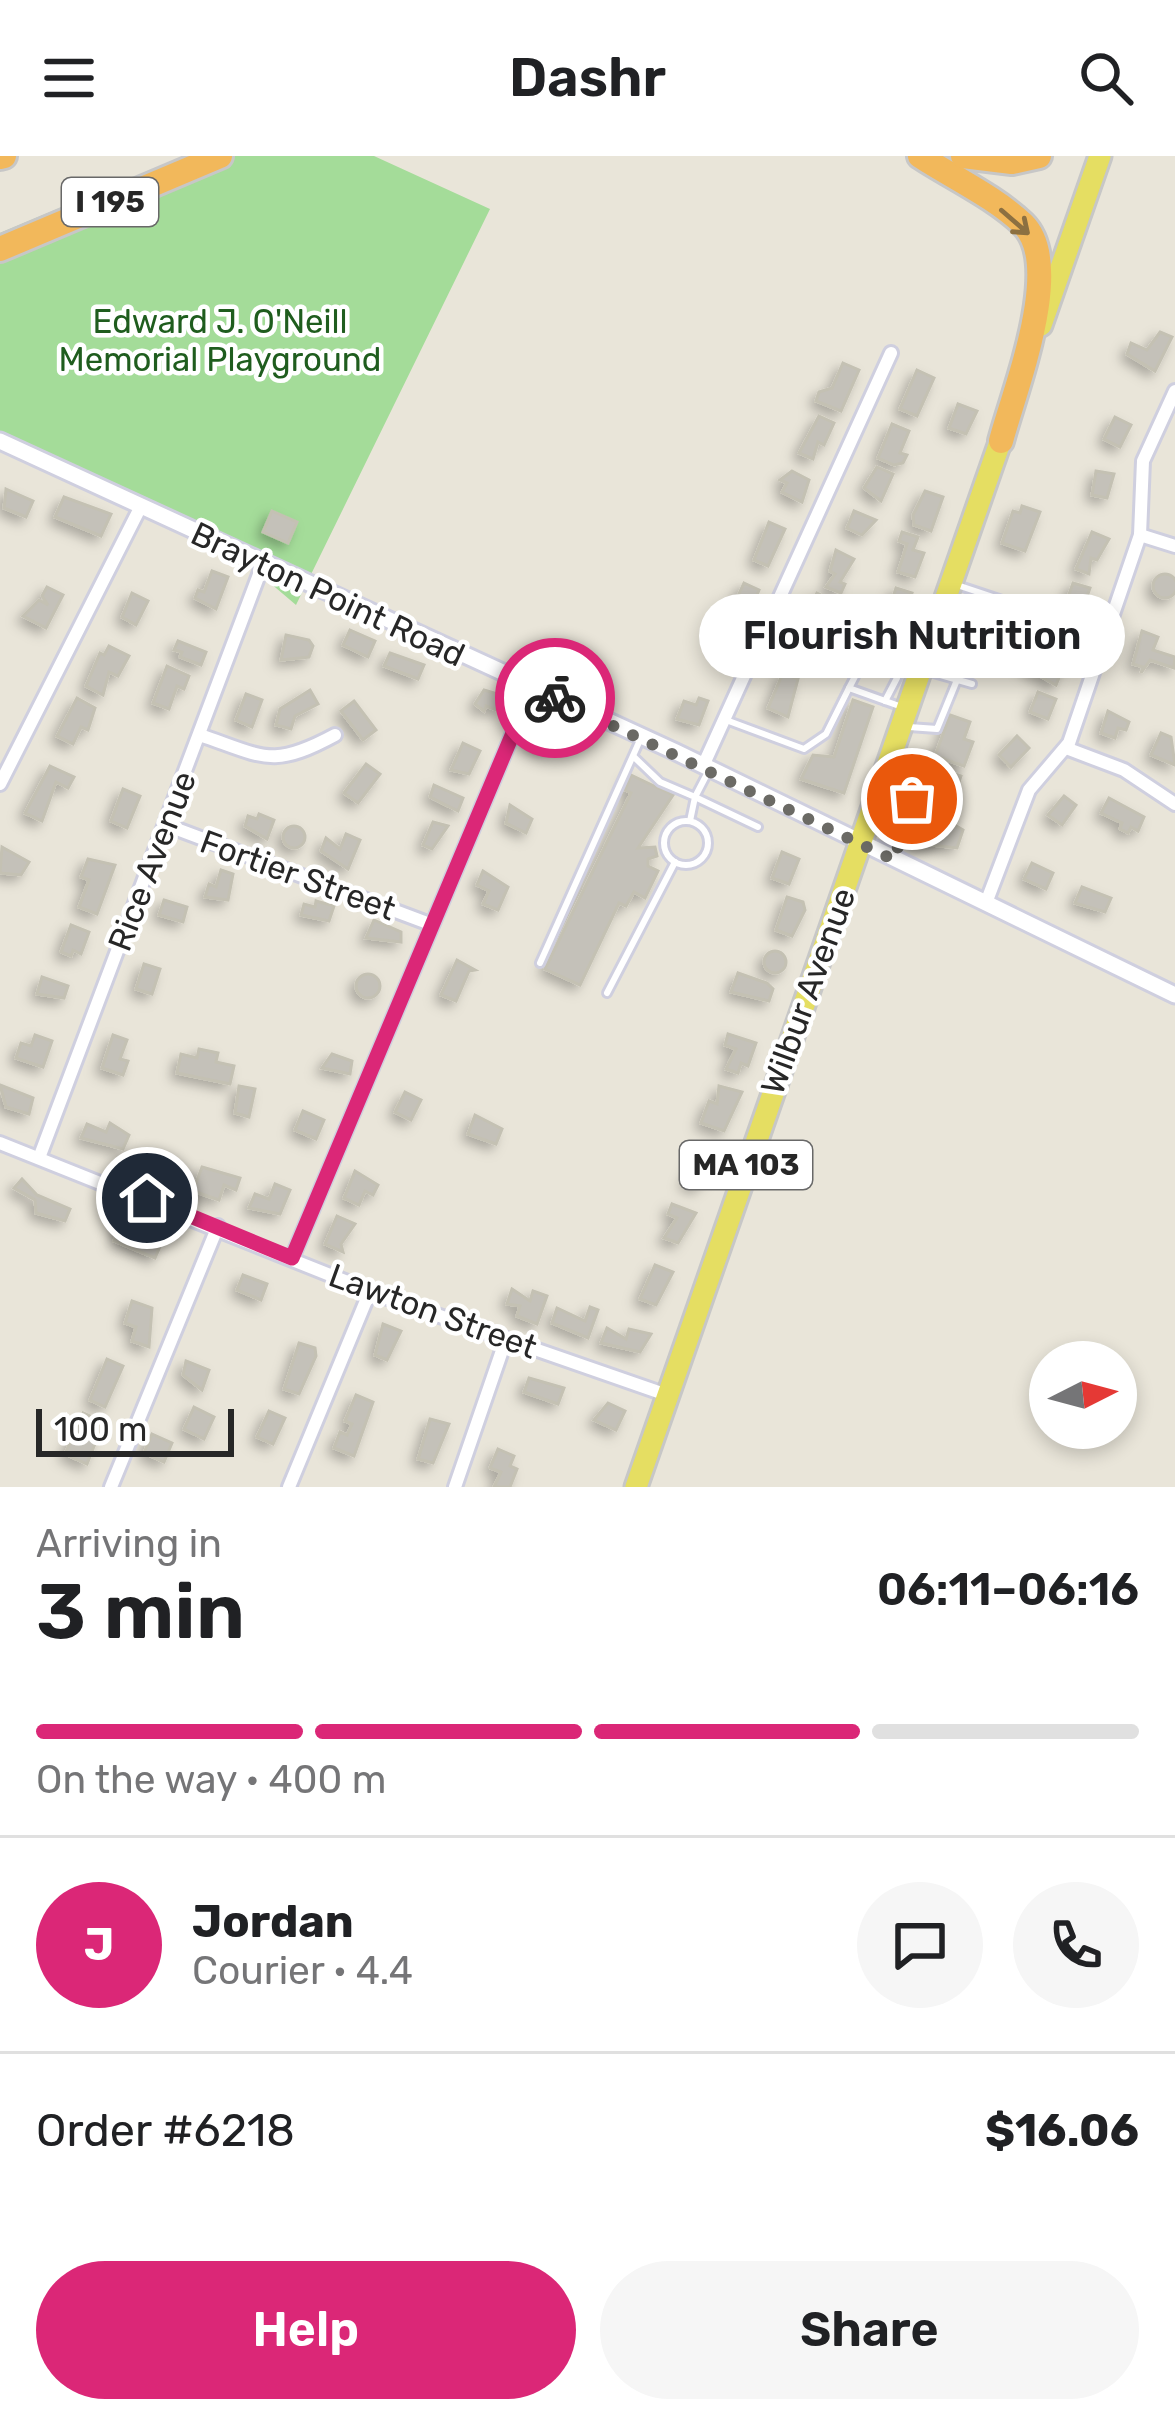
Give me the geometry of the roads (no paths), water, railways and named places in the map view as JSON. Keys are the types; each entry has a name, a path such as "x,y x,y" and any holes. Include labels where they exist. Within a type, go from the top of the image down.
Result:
{"highway":[{"name":"I 195","path":"0,249 220,156"},
{"path":"920,156 1024,224 1036,244 1037,308 1000,441"},
{"path":"963,156 1012,162 1039,156"}],"main road":[{"name":"Wilbur Avenue","path":"636,1487 861,844 889,756 897,712 920,670 1100,156"}],"street":[{"path":"706,767 891,353"},
{"path":"986,903 1029,790 1066,748 1140,535 1143,461 1175,391"},
{"name":"Brayton Point Road","path":"0,441 706,767 1175,995"},
{"path":"0,784 140,508"},
{"path":"1140,535 1175,546"},
{"name":"Rice Avenue","path":"39,1158 262,564"},
{"path":"292,1258 532,688"},
{"path":"200,735 271,759 294,757 335,735"},
{"path":"1066,748 1124,770 1175,804"},
{"name":"Fortier Street","path":"166,825 430,924"},
{"name":"Lawton Street","path":"0,1143 218,1226 370,1291 667,1395"},
{"path":"111,1487 218,1226"},
{"path":"289,1487 370,1291"},
{"path":"455,1487 506,1339"}],"lane":[{"path":"939,616 991,626 1002,600 951,582"},
{"path":"726,719 804,749 826,734 861,665"},
{"path":"920,670 972,684"},
{"path":"897,679 897,712"},
{"path":"849,688 937,729 957,680"},
{"path":"540,963 642,737"},
{"path":"889,756 922,771 894,860"},
{"path":"633,757 660,782 758,827"},
{"path":"690,821 706,767"},
{"path":"690,821 705,832 707,850 694,863 675,862 664,848 665,835 678,822 690,821"},
{"path":"607,993 675,862"}],"place":[{"name":"Flourish Nutrition","path":"912,799"}],"park label":[{"name":"Edward J. O'Neill Memorial Playground","path":"220,340"}]}
